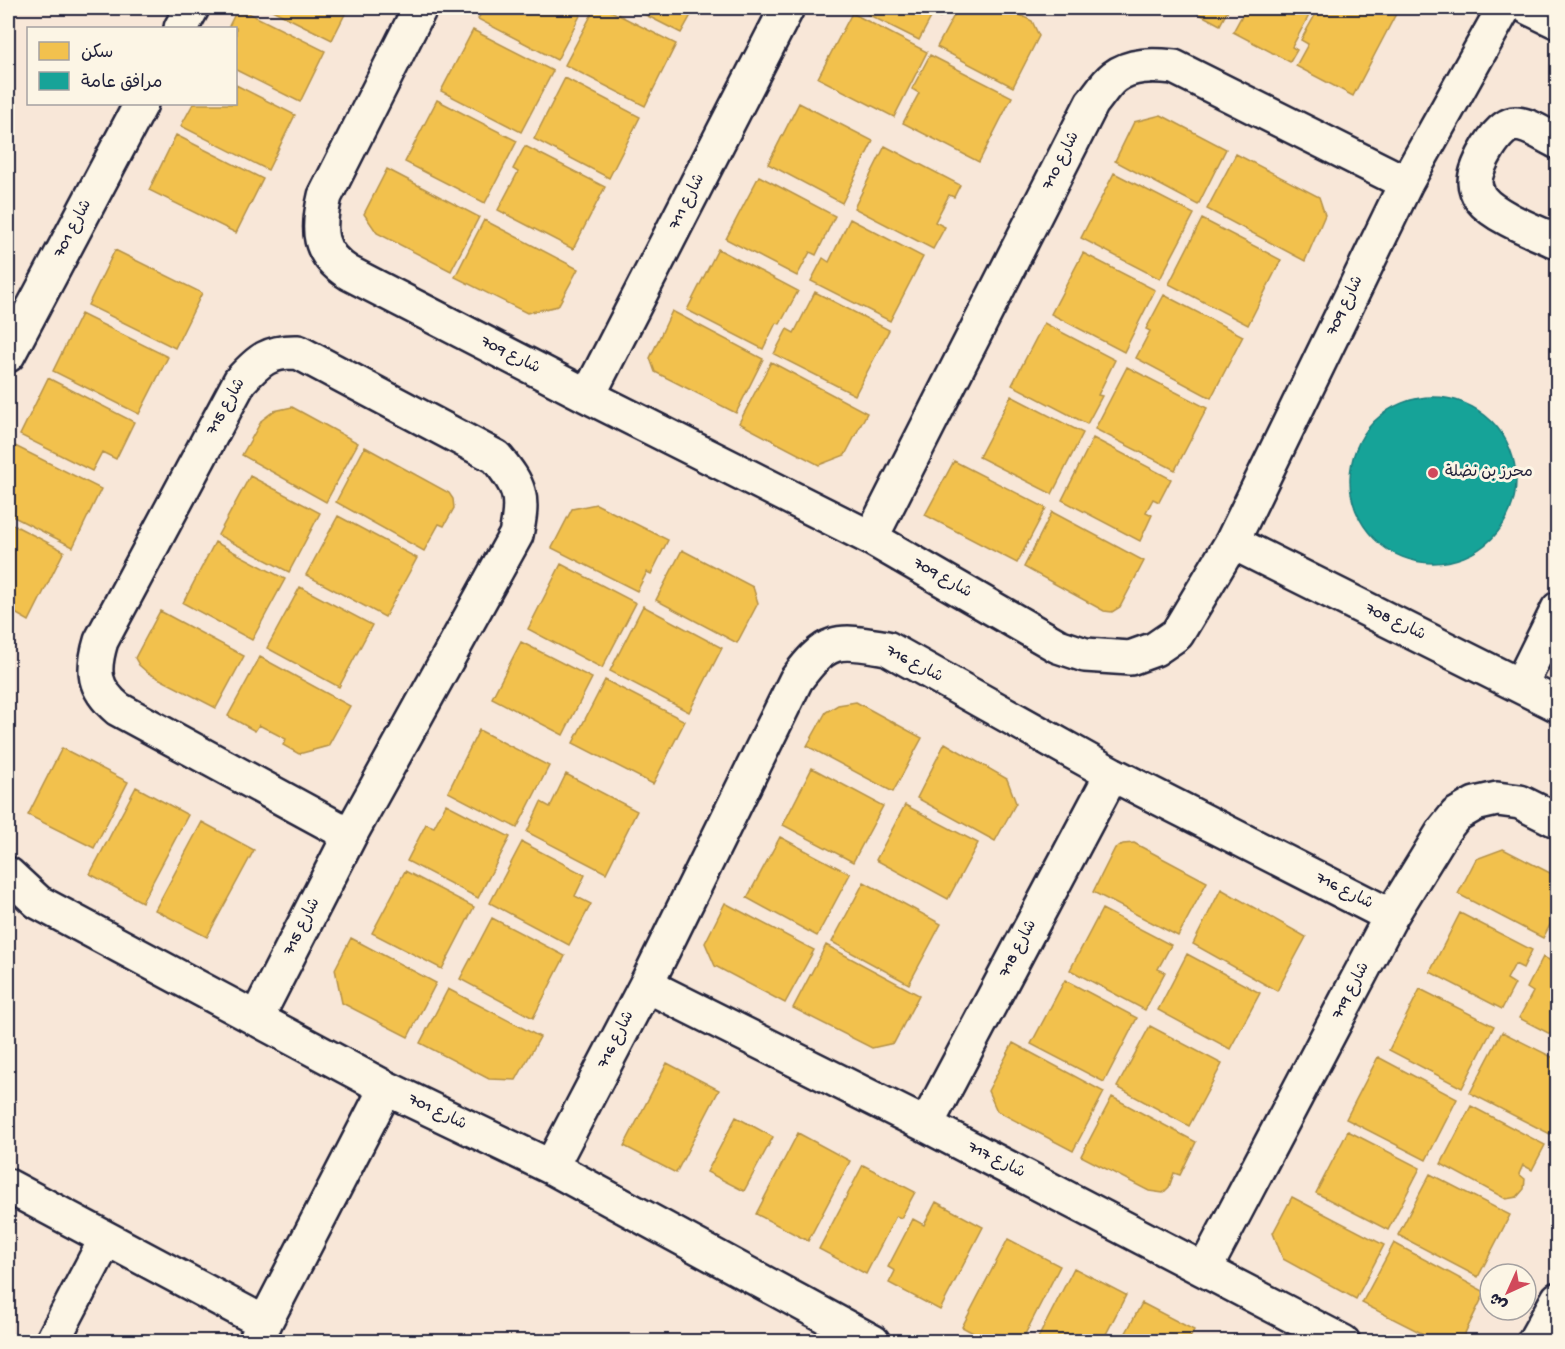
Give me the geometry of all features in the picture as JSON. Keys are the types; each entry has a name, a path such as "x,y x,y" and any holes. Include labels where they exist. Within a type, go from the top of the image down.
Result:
{"street":[{"path":"181,27 192,8"},
{"name":"شارع 709","path":"420,8 325,196 320,220 324,249 334,264 588,396 871,538 1058,646 1085,655 1130,658 1155,649 1177,634 1232,542 1406,183 1504,8"},
{"name":"شارع 711","path":"588,396 787,8"},
{"path":"1529,8 1557,22"},
{"name":"شارع 710","path":"871,538 1092,103 1113,77 1135,67 1155,65 1174,67 1406,183"},
{"name":"شارع 701","path":"8,355 140,105"},
{"path":"1557,142 1531,128 1515,124 1505,126 1497,133 1476,171 1475,183 1479,197 1491,210 1557,242"},
{"name":"شارع 715","path":"256,1019 350,835 516,535 521,512 519,491 510,473 496,457 298,352 284,351 268,356 254,365 240,381 101,641 95,660 96,678 106,698 118,709 350,835"},
{"name":"شارع 708","path":"1232,542 1557,705"},
{"path":"1520,686 1557,609"},
{"name":"شارع 716","path":"551,1167 646,985 796,680 811,660 835,645 863,644 887,648 1112,774 1391,916"},
{"name":"شارع 718","path":"926,1125 1112,774"},
{"name":"شارع 719","path":"1205,1269 1391,916 1444,830 1456,815 1475,804 1497,799 1520,802 1557,821"},
{"name":"شارع 701","path":"8,874 38,902 386,1088 551,1167 873,1341"},
{"name":"شارع 717","path":"646,985 926,1125 1343,1341"},
{"path":"8,1186 106,1239 260,1332 386,1088"},
{"path":"52,1341 106,1239"},
{"path":"1534,1341 1557,1299"}],"building: سكن":[{"path":"238,8 325,51 300,102 237,70 237,27 228,27"},
{"path":"268,8 348,8 332,40"},
{"path":"484,8 584,8 557,60 478,19"},
{"path":"595,8 605,8 676,44 645,106 565,65"},
{"path":"632,8 695,8 681,33"},
{"path":"855,8 945,8 940,17 933,14 919,40"},
{"path":"958,8 1006,8 1032,21 1039,36 1013,87 937,47"},
{"path":"1188,8 1229,8 1220,25"},
{"path":"1246,8 1313,8 1292,47 1297,50 1290,62 1233,32"},
{"path":"1319,8 1399,8 1353,96 1296,66 1308,44 1301,40"},
{"path":"852,13 927,52 894,117 818,78"},
{"path":"473,30 553,71 521,132 441,91"},
{"path":"930,55 1012,97 979,162 903,123 919,93 912,89"},
{"path":"565,78 640,117 609,178 534,139"},
{"path":"237,86 295,115 268,170 181,126 192,105 237,105"},
{"path":"437,100 517,141 485,203 405,162"},
{"path":"799,103 873,141 842,203 768,164"},
{"path":"1161,115 1226,149 1198,205 1115,161 1134,122"},
{"path":"176,135 263,179 236,233 149,190"},
{"path":"525,146 605,187 573,249 498,210 518,172 513,169"},
{"path":"885,146 960,185 954,197 949,195 935,222 945,227 933,249 854,208"},
{"path":"1236,154 1319,197 1325,215 1305,261 1207,209"},
{"path":"387,169 479,217 451,271 377,233 364,214"},
{"path":"1114,173 1194,214 1160,279 1081,238"},
{"path":"759,176 835,216 816,255 810,252 797,276 726,239"},
{"path":"850,219 923,257 890,321 811,281 823,258 829,262"},
{"path":"1202,219 1281,260 1248,325 1169,284"},
{"path":"484,220 578,269 558,306 527,313 455,277"},
{"path":"718,249 798,291 780,324 776,323 763,349 687,310"},
{"path":"115,250 202,293 175,348 88,305"},
{"path":"1083,253 1155,290 1124,352 1051,314"},
{"path":"815,292 889,330 855,395 774,354 787,329 794,333"},
{"path":"1164,295 1243,336 1211,398 1136,358 1150,331 1146,329"},
{"path":"672,311 763,359 736,413 655,372 650,358"},
{"path":"81,314 168,357 139,414 53,371"},
{"path":"1044,323 1115,360 1098,395 1102,396 1087,424 1012,385"},
{"path":"771,362 867,413 845,455 819,465 739,423"},
{"path":"1127,367 1207,408 1175,470 1095,429"},
{"path":"48,378 134,422 116,459 102,452 92,471 20,435"},
{"path":"1011,396 1083,433 1052,494 979,457"},
{"path":"292,407 358,443 326,502 242,455 262,420 274,411"},
{"path":"1093,438 1171,479 1159,502 1153,499 1146,512 1152,515 1140,541 1062,500"},
{"path":"15,446 101,489 73,547 8,514 8,461"},
{"path":"365,447 449,493 453,499 454,508 444,526 439,524 424,551 336,502"},
{"path":"954,461 1046,508 1017,563 925,515"},
{"path":"250,476 320,513 289,572 218,535"},
{"path":"596,504 668,540 651,574 647,572 637,591 552,548 572,509"},
{"path":"1052,512 1144,561 1120,607 1112,612 1104,611 1024,567"},
{"path":"338,516 417,558 385,617 306,575"},
{"path":"8,522 64,551 29,621 8,609"},
{"path":"215,542 285,579 252,640 183,603"},
{"path":"682,550 753,587 758,603 737,643 656,600"},
{"path":"561,564 636,603 602,668 528,629"},
{"path":"300,587 372,625 339,687 267,648"},
{"path":"643,606 722,648 689,712 610,671"},
{"path":"160,611 244,656 216,708 148,673 139,665 135,658"},
{"path":"521,642 592,678 563,735 492,698"},
{"path":"260,657 350,706 328,746 299,754 283,745 286,739 259,725 255,731 228,716"},
{"path":"605,680 685,721 653,784 573,743"},
{"path":"856,702 922,738 893,792 807,746 826,712 838,705"},
{"path":"479,730 549,766 517,828 448,792"},
{"path":"945,743 1007,779 1016,803 995,841 917,798"},
{"path":"62,748 128,782 94,848 28,815"},
{"path":"812,768 883,806 853,862 783,825"},
{"path":"566,774 637,811 606,873 527,832 541,802 550,807"},
{"path":"136,787 188,815 142,902 90,874"},
{"path":"446,804 510,837 478,898 407,861 426,824 434,827"},
{"path":"905,805 978,843 948,899 876,860"},
{"path":"202,822 254,850 207,937 155,910"},
{"path":"780,837 850,874 817,936 747,898"},
{"path":"522,842 585,875 575,896 591,904 569,945 490,903"},
{"path":"1134,843 1207,882 1178,936 1093,892 1115,848 1123,844"},
{"path":"1503,849 1558,877 1558,910 1543,938 1458,894 1476,859"},
{"path":"405,871 474,907 442,969 372,933"},
{"path":"864,882 941,924 909,984 832,942"},
{"path":"1221,889 1306,937 1277,991 1193,944"},
{"path":"725,903 814,950 785,1003 715,966 705,943"},
{"path":"1102,909 1171,945 1158,969 1165,972 1145,1010 1070,970"},
{"path":"1460,913 1532,950 1523,968 1515,964 1507,979 1515,984 1502,1009 1430,972"},
{"path":"492,918 565,956 533,1018 460,979"},
{"path":"351,938 436,983 408,1037 342,1003 335,969"},
{"path":"826,945 919,995 894,1043 872,1048 793,1008"},
{"path":"1187,954 1260,993 1230,1049 1158,1010"},
{"path":"1543,957 1558,964 1558,1038 1519,1018 1533,992 1527,988"},
{"path":"1065,980 1137,1018 1104,1082 1031,1044"},
{"path":"448,989 540,1037 516,1080 489,1079 420,1043"},
{"path":"1420,989 1494,1026 1462,1088 1389,1050"},
{"path":"1150,1026 1222,1064 1189,1126 1117,1087"},
{"path":"1502,1032 1558,1060 1558,1119 1550,1134 1470,1093"},
{"path":"1013,1043 1104,1092 1073,1151 997,1111 988,1091"},
{"path":"1378,1057 1457,1099 1426,1160 1346,1119"},
{"path":"667,1063 719,1090 676,1173 624,1146"},
{"path":"1112,1097 1196,1142 1180,1175 1174,1173 1169,1187 1163,1193 1149,1191 1081,1156"},
{"path":"1471,1106 1545,1145 1532,1170 1523,1165 1519,1174 1525,1179 1524,1189 1517,1197 1506,1199 1441,1164"},
{"path":"736,1117 773,1137 744,1191 707,1172"},
{"path":"1348,1131 1420,1168 1388,1230 1316,1193"},
{"path":"798,1133 850,1161 808,1241 756,1214"},
{"path":"863,1165 915,1192 901,1218 896,1216 866,1274 819,1249"},
{"path":"1430,1174 1510,1215 1486,1262 1478,1262 1478,1277 1398,1235"},
{"path":"1292,1197 1384,1245 1356,1299 1283,1259 1273,1233"},
{"path":"936,1202 983,1227 940,1310 889,1283 895,1271 888,1267 913,1219 924,1225"},
{"path":"1008,1239 1060,1266 1021,1342 990,1342 962,1327"},
{"path":"1394,1243 1478,1288 1478,1306 1464,1335 1439,1342 1362,1303"},
{"path":"1074,1268 1126,1295 1102,1342 1036,1342"},
{"path":"1142,1303 1194,1330 1188,1342 1121,1342"}],"building: مرافق عامة":[{"name":"محرز بن نضلة","path":"1433,397 1449,398 1465,403 1492,421 1510,448 1515,464 1515,496 1510,512 1492,539 1465,557 1449,562 1433,563 1417,562 1401,557 1374,539 1356,512 1351,496 1350,480 1351,464 1356,448 1374,421 1401,403 1417,398"}],"place":[{"name":"محرز بن نضلة","path":"1433,473"}]}
